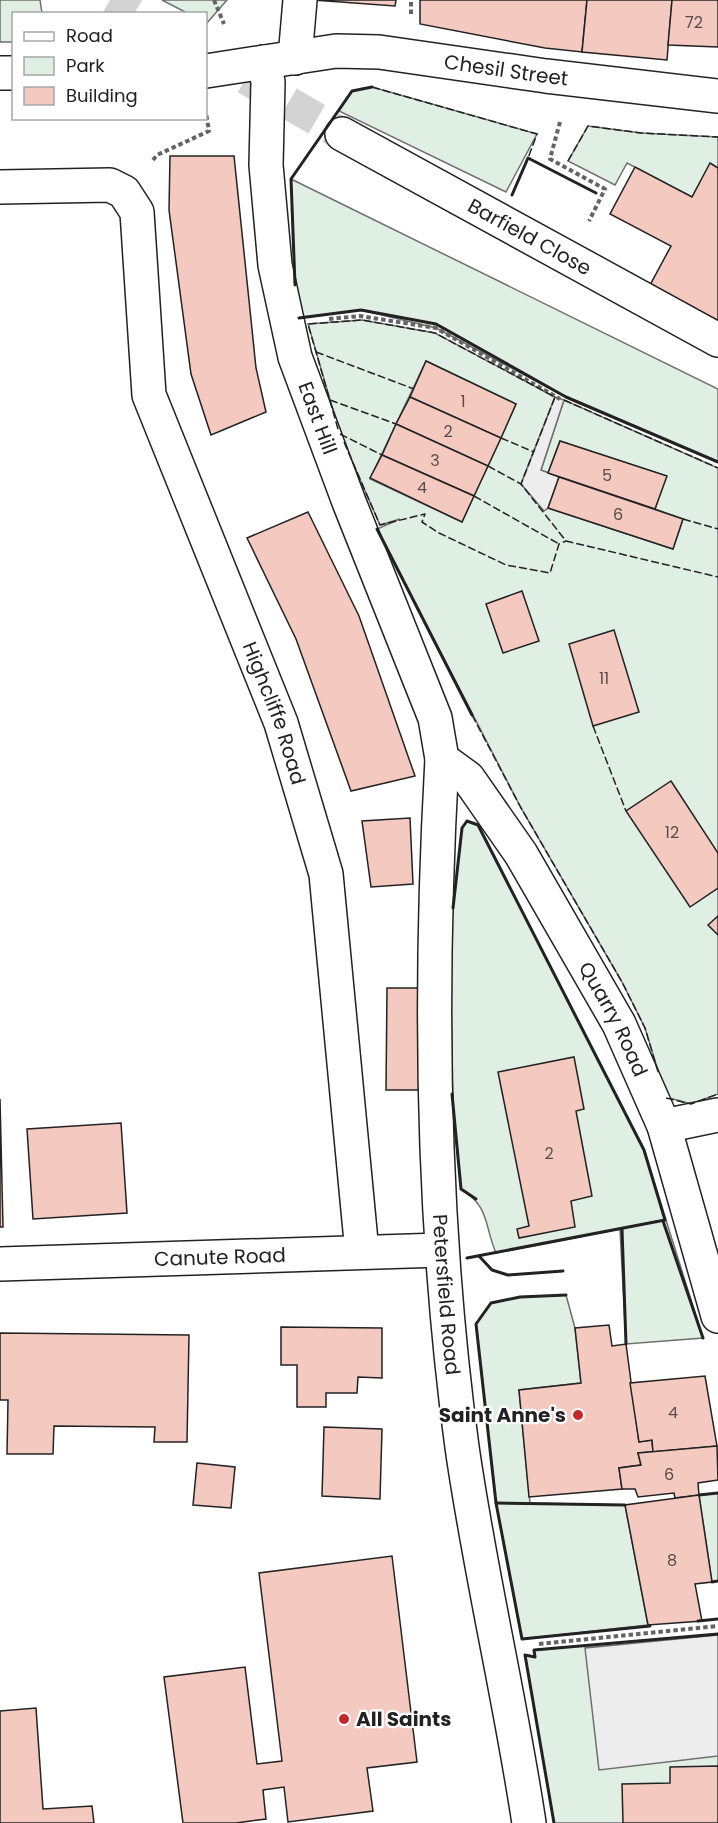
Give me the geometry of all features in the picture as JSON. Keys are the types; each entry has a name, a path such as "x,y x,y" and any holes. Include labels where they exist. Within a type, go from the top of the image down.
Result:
{"street":[{"name":"East Hill","path":"300,0 280,60 268,82 266,165 275,265 295,357 345,492 435,717 442,759"},
{"name":"Chesil Street","path":"207,70 336,51 379,51 536,75 718,96"},
{"name":"Barfield Close","path":"342,134 718,340"},
{"name":"Highcliffe Road","path":"0,187 110,185 124,192 137,212 149,395 281,723 326,874 362,1252"},
{"name":"Quarry Road","path":"442,759 468,778 521,855 619,1024 664,1126 718,1316"},
{"name":"Petersfield Road","path":"442,759 435,972 436,1168 441,1250 462,1447 529,1823"},
{"path":"664,1126 718,1115"},
{"name":"Canute Road","path":"0,1264 441,1250"}],"path":[{"path":"157,155 209,131 207,116"},
{"path":"550,159 605,189 585,227"},
{"path":"326,320 360,316 436,328 560,399"},
{"path":"497,1648 718,1626"}],"green space":[{"path":"0,0 40,0 42,12 12,12 12,42 0,42"},
{"path":"162,0 227,0 207,23 207,12 185,12"},
{"path":"372,87 537,134 506,192 339,111 352,91"},
{"path":"588,126 641,133 718,137 718,168 710,164 692,197 627,163 615,185 568,161"},
{"path":"291,179 718,389 718,462 566,397 436,328 361,310 296,318"},
{"path":"362,320 435,333 555,397 521,484 548,508 673,549 683,519 655,509 666,476 560,441 548,473 541,470 564,400 718,468 718,1094 691,1104 666,1097 645,1028 622,982 521,808 377,529 400,519 380,525 340,434 308,324","holes":["426,361 516,404 462,522 370,479"]},
{"path":"467,821 478,825 644,1150 703,1338 626,1344 620,1229 496,1253 482,1210 461,1189 453,1111 450,936 462,828"},
{"path":"566,1295 575,1328 581,1383 519,1390 530,1503 625,1505 648,1625 522,1639 496,1503 476,1324 491,1303 520,1297"},
{"path":"718,1493 718,1581 712,1582 699,1495"},
{"path":"718,1634 718,1823 554,1823 525,1655 535,1657 534,1650"}],"shaded area":[{"path":"555,397 564,400 541,470 559,477 548,508 544,511 521,484"},
{"path":"718,1635 718,1756 599,1770 585,1648"}],"building":[{"path":"313,0 396,0 395,6"},
{"path":"420,0 587,0 582,52 545,48 420,24"},
{"path":"587,0 672,0 667,60 582,52"},
{"path":"672,0 718,0 718,47 668,45"},
{"path":"170,156 234,156 256,368 266,412 211,435 191,374 169,210"},
{"path":"710,163 718,168 718,323 649,287 671,246 610,214 635,167 692,197"},
{"path":"426,361 516,404 501,438 410,397"},
{"path":"410,397 501,438 488,466 396,424"},
{"path":"396,424 488,466 474,496 382,455"},
{"path":"560,441 667,476 655,509 548,473"},
{"path":"382,455 474,496 462,522 370,478"},
{"path":"559,477 683,519 673,549 548,508"},
{"path":"308,512 359,616 415,776 351,791 296,639 247,538"},
{"path":"522,591 539,641 503,653 486,604"},
{"path":"614,630 639,712 593,726 569,644"},
{"path":"671,781 718,853 718,888 690,907 626,811"},
{"path":"410,818 413,884 371,887 362,821"},
{"path":"718,916 718,935 708,925"},
{"path":"387,988 422,988 421,1090 386,1090"},
{"path":"574,1057 584,1109 576,1111 592,1196 571,1201 575,1227 519,1238 517,1229 529,1226 498,1072"},
{"path":"0,1099 3,1227 0,1227"},
{"path":"121,1123 127,1213 33,1219 27,1129"},
{"name":"Saint Anne's","path":"609,1325 612,1346 626,1344 639,1442 652,1440 653,1452 638,1453 641,1465 619,1468 622,1489 529,1497 519,1390 581,1383 575,1328"},
{"path":"281,1327 382,1328 382,1378 358,1377 357,1393 326,1393 326,1407 297,1407 297,1365 281,1365"},
{"path":"0,1333 189,1335 187,1442 154,1442 155,1427 54,1426 53,1454 7,1454 8,1400 0,1400"},
{"path":"705,1376 717,1446 653,1452 652,1440 639,1442 630,1383"},
{"path":"324,1427 382,1429 380,1499 322,1496"},
{"path":"717,1446 718,1480 698,1483 699,1495 675,1498 674,1493 638,1497 635,1489 622,1489 619,1468 641,1465 638,1453"},
{"path":"197,1463 235,1467 231,1508 193,1505"},
{"path":"699,1495 712,1582 695,1584 702,1621 648,1625 625,1505"},
{"name":"All Saints","path":"392,1556 417,1762 367,1768 373,1811 288,1822 284,1787 263,1790 266,1819 236,1823 183,1823 164,1677 245,1667 257,1764 282,1761 259,1573"},
{"path":"36,1708 43,1809 92,1806 94,1823 0,1823 0,1711"},
{"path":"718,1766 718,1823 623,1823 622,1784 670,1783 670,1767"}],"tunnel":[{"path":"110,0 131,12"},
{"path":"246,78 342,134"}],"fence":[{"path":"372,87 537,134 528,158"},
{"path":"568,161 588,126 641,133 718,137"},
{"path":"338,429 308,324 362,320 435,333 555,397 521,484 566,541 718,577"},
{"path":"316,352 414,389"},
{"path":"330,400 396,424"},
{"path":"564,400 718,468"},
{"path":"340,434 382,455"},
{"path":"501,438 534,452"},
{"path":"344,442 380,525 425,514 422,522 439,533 506,565 550,573 559,544 566,541"},
{"path":"488,466 521,484"},
{"path":"474,496 559,544"},
{"path":"683,519 718,529"},
{"path":"472,715 521,808 622,982 645,1028 659,1075"},
{"path":"593,726 626,811"},
{"path":"666,1098 691,1104 718,1094"}],"wall":[{"path":"295,285 291,179 352,91 372,87"},
{"path":"512,195 528,158 596,193"},
{"path":"299,318 361,310 436,324 566,397 718,462"},
{"path":"377,529 472,715"},
{"path":"453,908 462,828 467,821 478,825 644,1150 665,1220 467,1258"},
{"path":"452,1094 461,1189 476,1199"},
{"path":"663,1221 703,1338"},
{"path":"622,1229 626,1344"},
{"path":"479,1256 492,1270 508,1275 563,1271"},
{"path":"566,1295 520,1297 491,1303 476,1324 496,1503 522,1639 650,1626"},
{"path":"699,1495 718,1493"},
{"path":"496,1503 625,1505"},
{"path":"712,1582 718,1581"},
{"path":"698,1621 718,1619"},
{"path":"554,1823 525,1655 535,1657 534,1650 718,1634"}],"place":[{"name":"Saint Anne's","path":"578,1415"},
{"name":"All Saints","path":"344,1719"}]}
